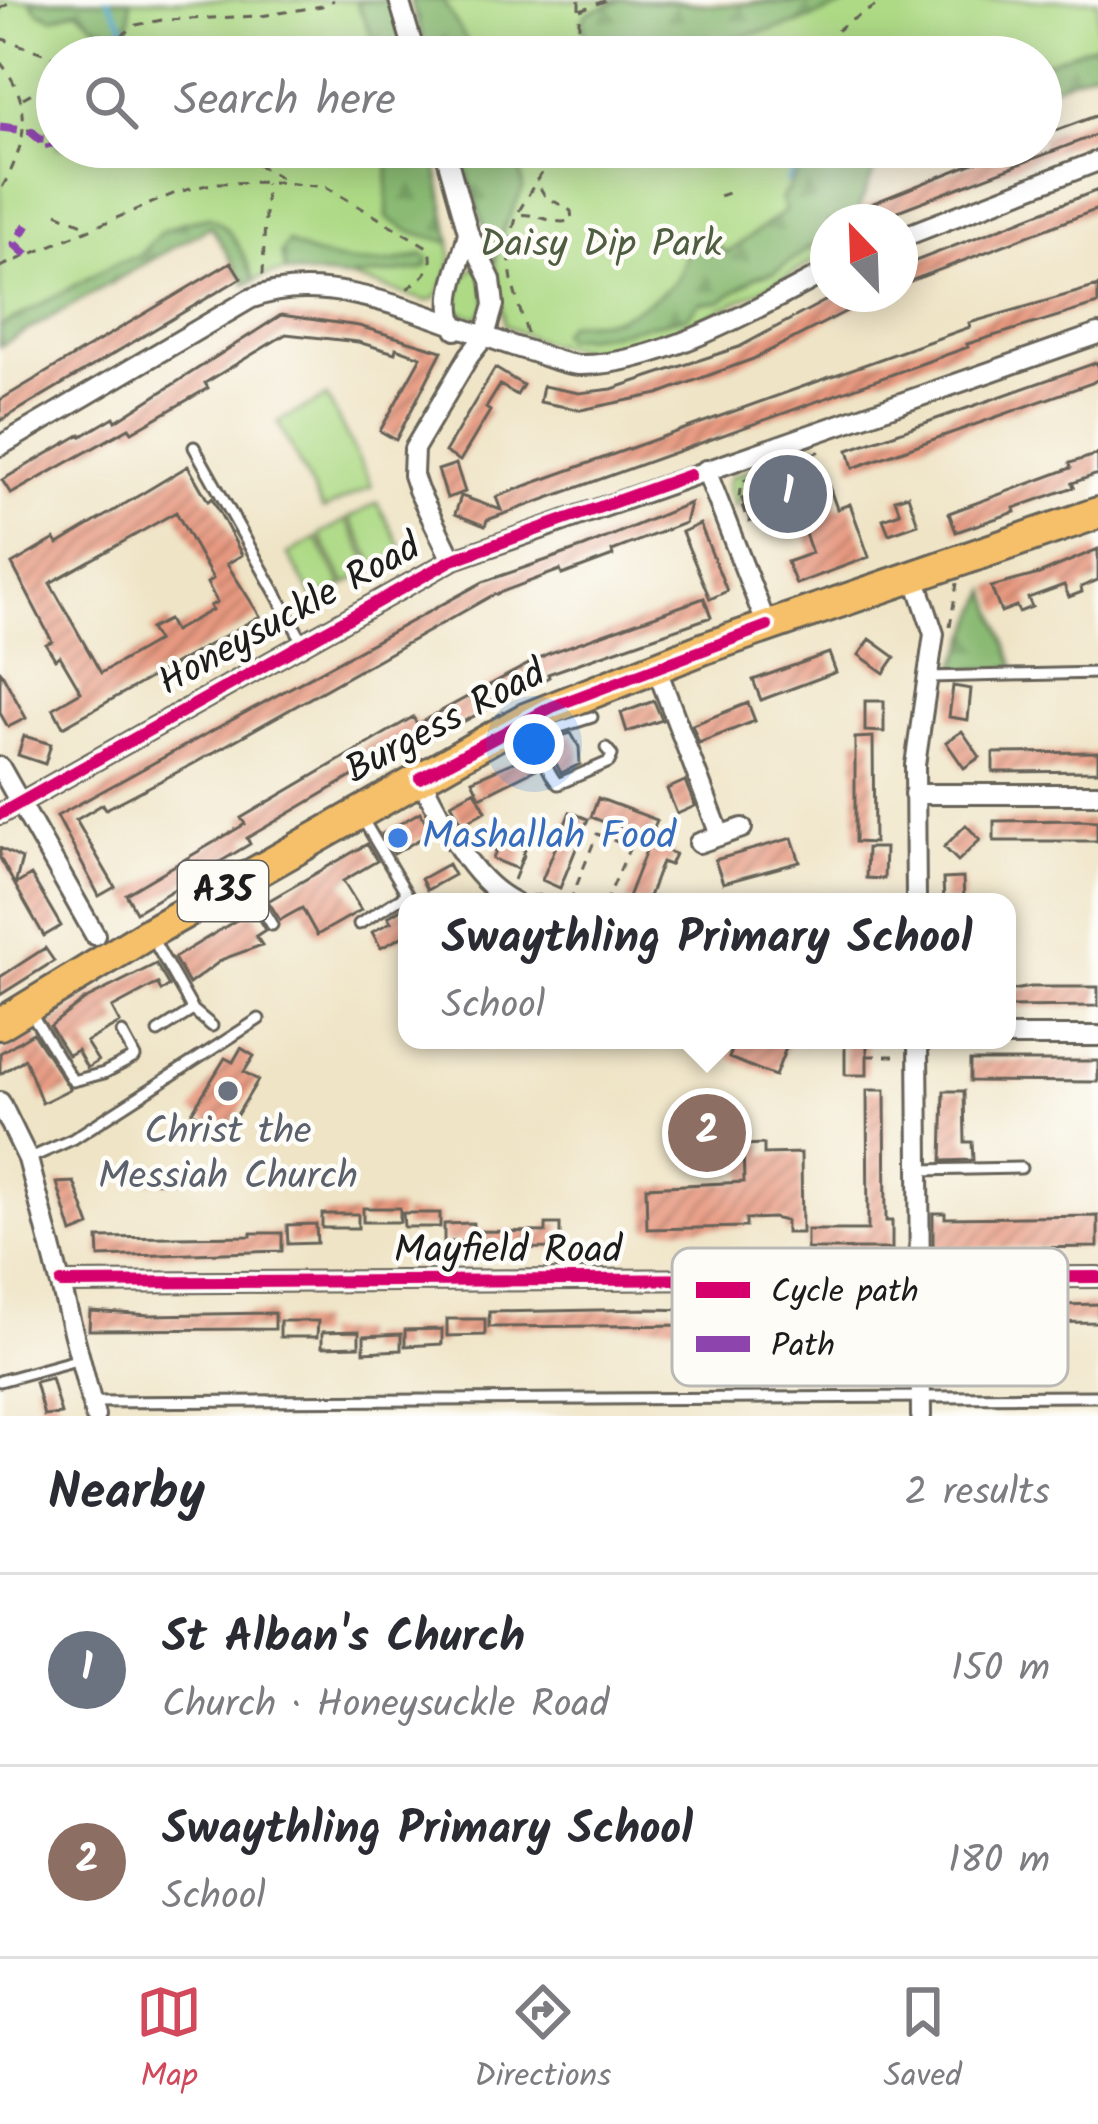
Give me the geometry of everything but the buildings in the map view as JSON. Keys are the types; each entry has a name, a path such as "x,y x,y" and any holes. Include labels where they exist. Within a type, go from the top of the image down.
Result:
{"main road":[{"name":"Burgess Road","path":"0,1024 149,933 525,719 767,626 1098,513"}],"street":[{"path":"399,0 410,36"},
{"path":"918,231 1098,161"},
{"path":"451,168 468,232 491,280 494,305 485,336 414,449 418,490 452,560"},
{"path":"468,232 449,292 453,325 469,356"},
{"path":"0,446 266,293 317,290 396,306 575,365 639,354 755,310 810,281"},
{"name":"Honeysuckle Road","path":"0,814 452,560 1098,334"},
{"path":"706,470 767,626"},
{"path":"915,578 934,634 914,794 916,893"},
{"path":"656,667 720,836"},
{"path":"0,767 95,934"},
{"path":"420,778 458,845 500,893"},
{"path":"914,794 1098,794"},
{"path":"699,843 742,828"},
{"path":"1016,1036 1098,1036"},
{"path":"918,1049 920,1248"},
{"path":"0,1102 28,1160 93,1409"},
{"name":"Mayfield Road","path":"1068,1277 1098,1277"},
{"name":"Mayfield Road","path":"62,1283 672,1280"}],"lane":[{"path":"194,447 303,642"},
{"path":"929,676 1098,673"},
{"path":"592,717 541,737 550,776 561,784 612,760 606,748"},
{"path":"525,719 542,749"},
{"path":"359,813 406,893"},
{"path":"244,879 272,925"},
{"path":"359,924 398,900"},
{"path":"149,933 193,1010 212,1026"},
{"path":"28,1007 73,1081 135,1057 122,1033"},
{"path":"158,1032 193,1010"},
{"path":"28,1160 73,1139 259,1019"},
{"path":"920,1170 1021,1168"},
{"path":"0,1381 80,1359"},
{"path":"93,1409 921,1406 1098,1396"}],"path":[{"path":"0,9 15,0"},
{"path":"117,36 132,26 162,20 261,16 334,0"},
{"path":"579,0 579,36"},
{"path":"578,10 607,0"},
{"path":"830,36 886,0"},
{"path":"0,38 36,51"},
{"path":"0,62 22,98 25,130 15,165 0,191"},
{"path":"22,98 36,90"},
{"path":"25,130 36,130"},
{"path":"263,168 288,183"},
{"path":"532,352 507,261 517,215 546,168"},
{"path":"262,268 266,182"},
{"path":"517,215 534,213 567,224 572,220 571,211 545,196 536,182"},
{"path":"0,267 178,192 215,183 288,183 326,187 429,248 431,265 425,276 405,290 396,306"},
{"path":"719,196 731,191"},
{"path":"57,214 91,227"},
{"path":"757,519 748,522 738,491 741,482 827,448"},
{"path":"949,637 958,578 953,564"},
{"path":"512,893 536,826 533,814"},
{"path":"574,893 597,834 630,847 610,893"},
{"path":"867,1056 912,1049"}],"green space":[{"name":"Daisy Dip Park","path":"0,0 389,0 400,36 36,36 36,168 437,168 452,256 436,298 427,301 312,272 288,271 246,285 211,226 0,346"},
{"path":"29,0 130,0 130,21 116,31 95,25 77,10 53,18"},
{"path":"389,0 400,36 371,36 356,1"},
{"path":"410,0 658,0 720,5 788,0 1098,0 1098,68 1062,83 1062,36 422,36"},
{"path":"410,0 442,0 464,36 422,36"},
{"path":"621,0 720,5 858,0 793,25 744,36 584,36 587,13"},
{"path":"1098,43 1098,68 1062,83 1062,56"},
{"path":"388,168 437,168 451,243 409,231 387,218"},
{"name":"Daisy Dip Park","path":"466,168 875,168 860,204 810,204 810,264 684,326 623,345 583,349 548,343 505,325 495,262"},
{"path":"466,168 520,168 523,189 504,228 495,262"},
{"path":"801,168 875,168 860,204 810,204 810,248 720,302 700,303 687,317 613,333 564,339 560,333 567,324 616,318 639,307 675,281 695,237 702,233 727,253 785,211 781,200"},
{"path":"210,217 232,236 255,280 246,285 211,226 0,346 0,327 114,264 138,256 161,232"},
{"path":"288,242 354,262 390,262 422,254 427,266 346,278 286,272 281,253"},
{"path":"475,266 482,274 487,304 478,318 456,311 462,279"},
{"path":"327,397 372,486 323,510 278,422"},
{"path":"817,444 822,457 753,480 749,497 739,500 735,508 727,487 730,477"},
{"path":"377,503 404,552 377,568 349,518"},
{"path":"346,520 373,569 346,584 319,535"},
{"path":"316,538 343,586 315,601 288,554"},
{"path":"988,591 1015,668 954,670"}],"waterway":[{"path":"108,0 130,36"},
{"path":"787,182 796,168"}],"marked path":[{"path":"0,127 25,130"},
{"path":"29,130 36,136"},
{"path":"27,225 15,244 27,255"}],"cycle path":[{"path":"0,814 452,560 690,475"},
{"path":"420,778 552,707 767,626"},
{"path":"1068,1277 1098,1277"},
{"path":"61,1283 672,1279"}],"place":[{"name":"St Alban's Church","path":"788,494"},
{"name":"Mashallah Food","path":"398,838"},
{"name":"Christ the Messiah Church","path":"228,1091"},
{"name":"Swaythling Primary School","path":"707,1133"}]}
